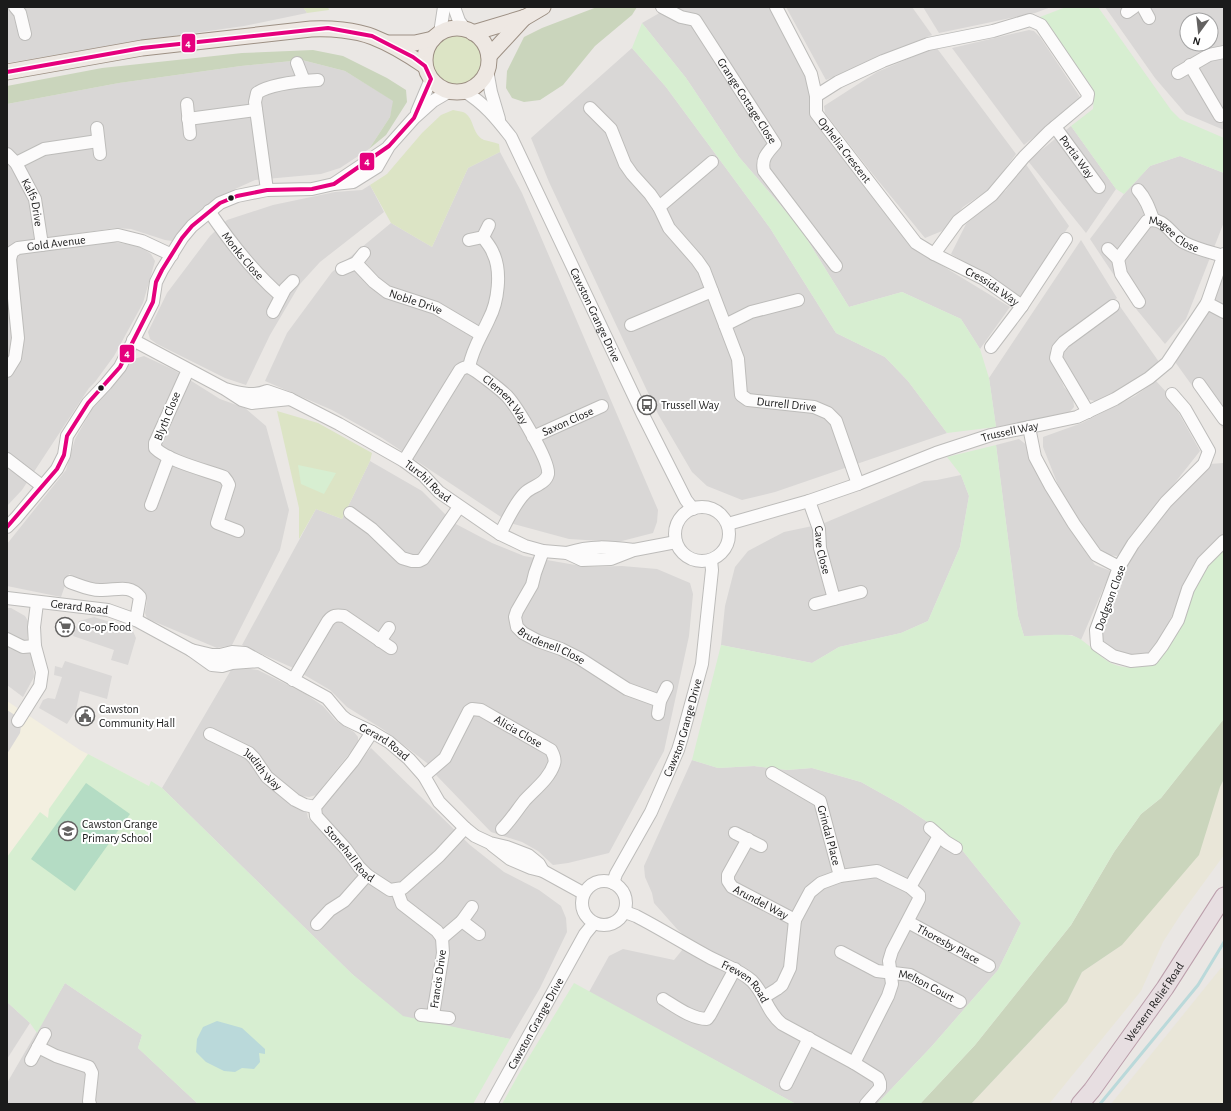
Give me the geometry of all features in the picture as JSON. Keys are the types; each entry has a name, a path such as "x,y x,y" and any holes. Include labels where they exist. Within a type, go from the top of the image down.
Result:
{"highway":[{"name":"Western Relief Road","path":"1080,1104 1092,1090 1165,988 1224,896"}],"main road":[{"path":"469,31 526,16 543,7"},
{"path":"437,36 426,51 425,66 431,80 443,89 457,91 474,87 482,80 488,63 526,16"},
{"path":"7,72 142,48 311,28 328,28 372,36 413,57 425,66"},
{"path":"386,43 415,43 437,36 453,28 469,31 481,39 486,46 488,63"}],"street":[{"path":"15,7 20,13 25,34"},
{"path":"437,36 444,7"},
{"path":"454,7 459,21 469,31"},
{"name":"Grange Cottage Close","path":"662,7 681,16 695,20 775,144 765,156 762,165 764,171 836,266"},
{"name":"Ophelia Crescent","path":"776,7 811,74 816,96 816,113 916,243 934,254"},
{"path":"1143,7 1149,18"},
{"path":"816,96 838,82 882,61 928,44 994,31 1030,20 1041,25 1088,94 1087,100 1050,131 992,195 958,221 934,254"},
{"path":"1178,72 1209,55 1224,52"},
{"path":"297,63 304,81"},
{"name":"Cawston Grange Drive","path":"488,63 491,92 499,120"},
{"path":"1190,66 1220,116"},
{"path":"267,190 255,102 257,94 264,89 304,81 318,80"},
{"path":"414,118 431,80"},
{"path":"7,527 57,469 64,455 67,436 79,415 120,367 153,302 156,282 182,238 192,226 220,203 237,196 267,190 312,189 334,184 389,146 414,118 433,101 457,91"},
{"name":"Cawston Grange Drive","path":"457,91 478,100 499,120 511,137 642,413 686,500 693,509"},
{"path":"187,104 190,134"},
{"name":"Durrell Drive","path":"590,108 612,129 625,164 650,194 669,228 704,270 738,359 741,395 748,400 814,407 828,413 836,421 858,484"},
{"path":"188,119 256,110"},
{"name":"Portia Way","path":"1055,127 1099,187"},
{"path":"97,128 100,154"},
{"name":"Kalfs Drive","path":"16,163 44,149 98,141"},
{"name":"Kalfs Drive","path":"7,154 16,163 35,199 42,245"},
{"path":"658,207 712,162"},
{"path":"1138,190 1144,196 1153,219"},
{"name":"Monks Close","path":"209,211 227,238 258,274 281,296"},
{"name":"Magee Close","path":"1118,259 1146,221 1153,219 1162,223 1184,242 1200,250 1224,255"},
{"path":"483,237 489,225"},
{"name":"Gold Avenue","path":"7,371 14,358 18,338 10,298 10,259 12,252 18,248 118,235 142,241 172,255"},
{"path":"469,240 483,237"},
{"path":"469,368 472,353 480,334 490,318 498,291 497,270 494,253 483,237"},
{"name":"Cressida Way","path":"934,254 984,279 1022,306 1066,239"},
{"path":"1108,249 1118,259 1121,274 1139,302"},
{"path":"342,269 356,263 364,253"},
{"name":"Trussell Way","path":"728,524 809,501 858,484 958,445 991,435 1077,417 1115,399 1149,378 1168,363 1207,303 1224,255"},
{"name":"Noble Drive","path":"356,263 374,282 387,292 436,308 480,334"},
{"path":"273,312 281,296 293,281"},
{"path":"631,325 712,291"},
{"path":"725,325 751,312 798,300"},
{"path":"1207,303 1224,312"},
{"path":"991,347 1022,306"},
{"path":"1088,412 1056,358 1058,349 1064,342 1113,306"},
{"name":"Turchil Road","path":"133,340 225,389 244,394 262,393 267,391 290,399 339,424 404,461 423,475 439,492 459,507 500,534 526,546 543,551 567,553 582,560 611,558 634,550 676,542"},
{"name":"Clement Way","path":"404,461 460,370 469,368 476,371 507,396 518,410 544,458 548,470 548,476 542,482 525,493 510,515 500,534"},
{"name":"Blyth Close","path":"188,370 155,443 155,448 168,457 224,477 229,485 217,523 238,531"},
{"path":"1199,384 1224,419"},
{"name":"Dodgson Close","path":"1172,394 1185,409 1209,451 1204,464 1166,502 1133,544 1120,567 1096,630 1098,645 1113,656 1130,660 1152,659 1178,620 1188,589 1203,562 1224,541"},
{"name":"Saxon Close","path":"533,437 602,406"},
{"path":"1029,427 1035,457 1074,524 1096,554 1120,567"},
{"name":"Blyth Close","path":"151,505 168,457"},
{"path":"7,460 42,486"},
{"name":"Cave Close","path":"809,501 819,529 820,548 834,599"},
{"path":"350,513 372,529 402,558 412,561 420,561 423,559 434,541 459,507"},
{"path":"701,507 710,508 717,511 728,524 730,531 727,546 723,552 711,560 693,560 683,553 676,542 675,534 678,522 686,513 693,509 701,507"},
{"name":"Brudenell Close","path":"543,551 532,585 517,611 515,617 517,627 523,633 538,641 561,649 578,658 627,689 660,701"},
{"name":"Cawston Grange Drive","path":"613,883 616,874 651,812 678,750 682,737 702,664 712,570 711,560"},
{"path":"70,582 92,589 101,590 126,588 133,590 140,597 136,620"},
{"path":"815,604 861,592"},
{"name":"Gerard Road","path":"7,598 37,603 108,610 136,620 191,650 212,665 222,666 232,663 260,661 327,698 342,716 388,742 409,759 424,776 439,802 475,836 490,843 497,851 510,859 531,868 543,871 584,893"},
{"path":"18,721 40,686 42,672 35,646 34,627 37,603"},
{"path":"293,680 332,616 344,616 391,648"},
{"path":"380,641 389,628"},
{"path":"7,640 23,648 35,646"},
{"path":"658,714 660,701 667,686"},
{"name":"Alicia Close","path":"424,776 445,758 469,711 472,709 481,710 551,750 555,757 555,763 547,776 525,800 510,821 502,829"},
{"path":"315,807 352,761 372,732"},
{"name":"Judith Way","path":"210,734 248,753 254,758 267,776 290,796 305,805 315,807"},
{"name":"Grindal Place","path":"772,774 820,801 840,876"},
{"name":"Stonehall Road","path":"315,807 316,816 346,849 359,867 383,887 390,890 397,890"},
{"path":"397,890 403,888 439,856 465,828"},
{"path":"910,887 934,832 956,848"},
{"path":"735,833 761,846"},
{"name":"Arundel Way","path":"748,839 728,875 728,881 732,887 795,920"},
{"path":"764,997 782,985 790,968 795,920 810,892 821,883 840,876 877,871 910,887 920,895 908,922 892,951 889,961 892,984 888,996 854,1063"},
{"path":"317,924 330,910 344,901 367,875"},
{"path":"600,881 613,883 623,892 626,899 624,912 617,922 612,924 606,926 594,923 584,914 581,900 584,893 593,884 600,881"},
{"name":"Francis Drive","path":"397,890 402,904 437,931 442,938 443,953 427,1015 449,1018"},
{"path":"442,938 462,921 472,907"},
{"name":"Frewen Road","path":"624,912 636,916 710,957 735,969 752,982 764,997 768,1008 774,1017 782,1024 854,1063 878,1078 880,1088 866,1104"},
{"path":"462,921 479,934"},
{"name":"Thoresby Place","path":"908,922 989,966"},
{"name":"Cawston Grange Drive","path":"490,1104 585,934 594,923"},
{"name":"Melton Court","path":"842,952 877,971 910,975 960,1002"},
{"path":"663,999 678,1009 700,1019 707,1019 735,969"},
{"path":"31,1060 45,1034"},
{"path":"786,1084 809,1038"},
{"path":"38,1047 56,1056 89,1067 92,1073 90,1104"}],"shaded area":[{"path":"7,7 303,7 307,13 244,26 159,38 7,63"},
{"path":"670,7 769,7 808,78 810,113 913,248 1010,307 980,349 961,319 902,292 849,307 800,228 739,157 686,78 642,23"},
{"path":"786,7 912,7 932,35 826,80"},
{"path":"923,7 1051,7 1035,13 939,33"},
{"path":"1105,7 1224,7 1224,130 1186,114 1155,78"},
{"path":"1029,30 1034,31 1040,37 1080,97 1076,103 1024,145 952,48"},
{"path":"936,47 1016,154 991,188 963,207 942,231 925,238 825,113 824,106 877,72"},
{"path":"632,48 666,87 770,228 836,333 885,357 908,381 947,433 775,492 742,500 707,486 692,472 658,414 549,182 531,138"},
{"path":"302,60 345,71 394,101 390,117 369,149 340,168 321,174 255,180 224,194 204,207 172,241 131,229 115,228 53,237 56,250 113,242 139,246 151,254 155,261 143,303 114,356 89,388 22,490 7,506 7,104 119,83 241,66"},
{"path":"1071,126 1116,189 1086,233 1028,161"},
{"path":"500,152 522,193 658,510 657,522 653,533 618,542 569,539 510,523 382,438 332,410 265,381 287,333 332,272 391,223 432,247 468,168"},
{"path":"1180,156 1224,173 1224,222 1186,319 1165,344 1137,310 1090,239 1124,194 1150,166"},
{"path":"1025,163 1069,226 1021,298 951,254 966,224 1006,190"},
{"path":"370,185 384,212 320,262 300,284 270,335 246,385 225,378 157,344 150,339 148,332 167,293 210,236 227,220 273,205 335,192 362,190"},
{"path":"1081,240 1117,298 1051,347 1050,354 1064,387 1073,397 1074,407 1067,415 996,427 989,378"},
{"path":"1224,267 1224,430 1173,359"},
{"path":"1119,305 1159,362 1120,391 1098,402 1087,399 1063,362 1063,352"},
{"path":"144,356 174,370 220,399 245,408 266,426 289,510 280,550 232,645 217,648 148,619 145,613 147,600 142,590 134,585 122,582 108,584 87,582 69,574 61,597 7,586 7,544 66,470 75,439 92,409 134,359"},
{"path":"1156,381 1168,394 1200,451 1117,556 1107,555 1091,541 1060,490 1043,447 1043,437 1082,423 1135,396"},
{"path":"1019,439 1028,446 1045,487 1081,545 1095,565 1111,571 1081,640 1072,635 1024,636 1018,616 996,445"},
{"path":"370,461 422,491 454,523 492,543 524,556 587,567 622,566 657,569 690,583 693,594 689,636 664,751 609,853 553,865 538,851 522,842 491,832 437,776 427,763 384,730 347,707 330,690 291,667 242,645 316,509 342,519"},
{"path":"1223,463 1224,534 1197,561 1163,635 1155,646 1147,654 1136,656 1113,651 1102,641 1102,624 1130,560 1166,507 1210,464"},
{"path":"961,475 969,496 960,547 928,621 901,633 839,647 812,663 721,645 725,606 735,567 748,551 784,532 822,524 924,481"},
{"path":"7,608 11,608 25,616 28,621 27,641 33,661 34,677 23,697 7,685"},
{"path":"94,617 132,629 136,638 128,665 111,660 114,650 73,636 79,621"},
{"path":"65,661 112,676 107,699 80,691 76,710 67,724 39,708 43,700 48,698 55,699 62,677 54,675 55,666 62,668"},
{"path":"245,668 258,670 304,693 323,706 336,721 354,732 358,737 358,743 316,795 309,797 301,796 287,787 301,808 307,813 308,818 322,832 327,824 320,812 323,804 371,748 470,845 504,872 539,890 561,906 566,918 567,932 540,988 510,1039 403,1017 352,974 162,788 231,670"},
{"name":"Cawston Grange Primary School","path":"7,701 80,750 149,786 7,875"},
{"path":"7,710 24,721 21,726 20,733 7,754"},
{"path":"692,760 718,768 754,766 787,770 812,768 861,782 902,805 958,845 1021,923 998,970 932,1046 877,1104 796,1104 589,992 609,956 623,949 674,960 683,949 739,979 746,971 689,940 677,929 654,903 652,893 645,877 644,866"},
{"path":"1224,779 1224,855 1181,914 1163,942 1141,991 1049,1104 971,1104 1067,1002 1082,972 1122,945"},
{"path":"1221,968 1224,968 1224,1104 1111,1104"},
{"path":"65,983 142,1035 138,1048 198,1104 7,1104 7,1083"},
{"path":"7,1002 30,1023 7,1059"}],"green space":[{"path":"303,7 328,7 329,10 307,13"},
{"path":"597,7 637,7 632,15 595,46 563,85 540,100 524,102 512,98 506,88 507,71 524,37 542,28"},
{"path":"1066,7 1098,7 1171,110 1180,119 1224,138 1224,173 1180,156 1150,166 1124,194 1116,189 1071,126 1093,109 1094,98 1092,87 1040,17"},
{"path":"642,23 686,78 739,157 800,228 849,307 902,292 961,319 980,349 989,378 996,427 947,433 908,381 885,357 836,333 770,228 666,87 632,48"},
{"path":"451,33 461,33 471,37 479,45 483,55 483,65 479,75 471,83 461,87 451,87 441,83 433,75 429,65 429,55 433,45 441,37"},
{"path":"313,50 343,56 387,78 406,90 407,102 386,135 369,149 390,117 393,101 345,71 302,60 241,66 119,83 7,104 7,86 102,68 242,53"},
{"path":"453,110 467,114 477,134 484,140 499,144 500,152 468,168 432,247 391,223 370,185 387,174 422,133 441,115"},
{"path":"277,411 318,423 372,453 370,461 342,519 316,509 299,539 299,508"},
{"path":"996,445 1018,616 1024,636 1069,635 1082,640 1101,657 1114,665 1135,667 1153,665 1173,640 1186,617 1194,590 1209,562 1224,547 1224,719 1161,798 1141,814 1114,852 1071,925 975,1045 920,1104 877,1104 932,1046 998,970 1021,923 958,845 902,805 861,782 812,768 787,770 754,766 718,768 692,760 721,645 812,663 839,647 901,633 928,621 960,547 969,496 961,475 947,457"},
{"path":"298,465 336,473 324,494 301,484"},
{"path":"1224,718 1224,779 1220,787 1199,855 1122,945 1082,972 1067,1002 971,1104 920,1104 975,1045 1071,925 1114,852 1141,814 1161,798"},
{"path":"88,754 149,786 151,781 162,788 352,974 403,1016 510,1039 473,1104 198,1104 138,1048 142,1035 65,983 37,1033 30,1023 7,1002 7,857 40,812 48,818 49,809"},
{"path":"86,783 130,814 75,891 31,859"},
{"path":"574,983 796,1104 502,1104"}],"water":[{"path":"217,1021 242,1028 265,1049 265,1054 259,1053 260,1062 254,1069 242,1068 235,1072 224,1071 206,1062 196,1052 197,1039 203,1027"}],"waterway":[{"path":"1100,1104 1198,985 1224,942"}],"transit line":[{"name":"4","path":"7,72 142,48 328,28 372,36 413,57 425,66 431,79 414,118 389,146 334,184 312,189 267,190 237,196 220,203 192,226 182,238 162,270 156,282 153,302 120,367 88,403 67,436 64,455 57,469 7,527"}],"place":[{"name":"Trussell Way","path":"647,405"},
{"name":"Co-op Food","path":"65,627"},
{"name":"Cawston Community Hall","path":"85,716"},
{"name":"Cawston Grange Primary School","path":"68,831"}]}
